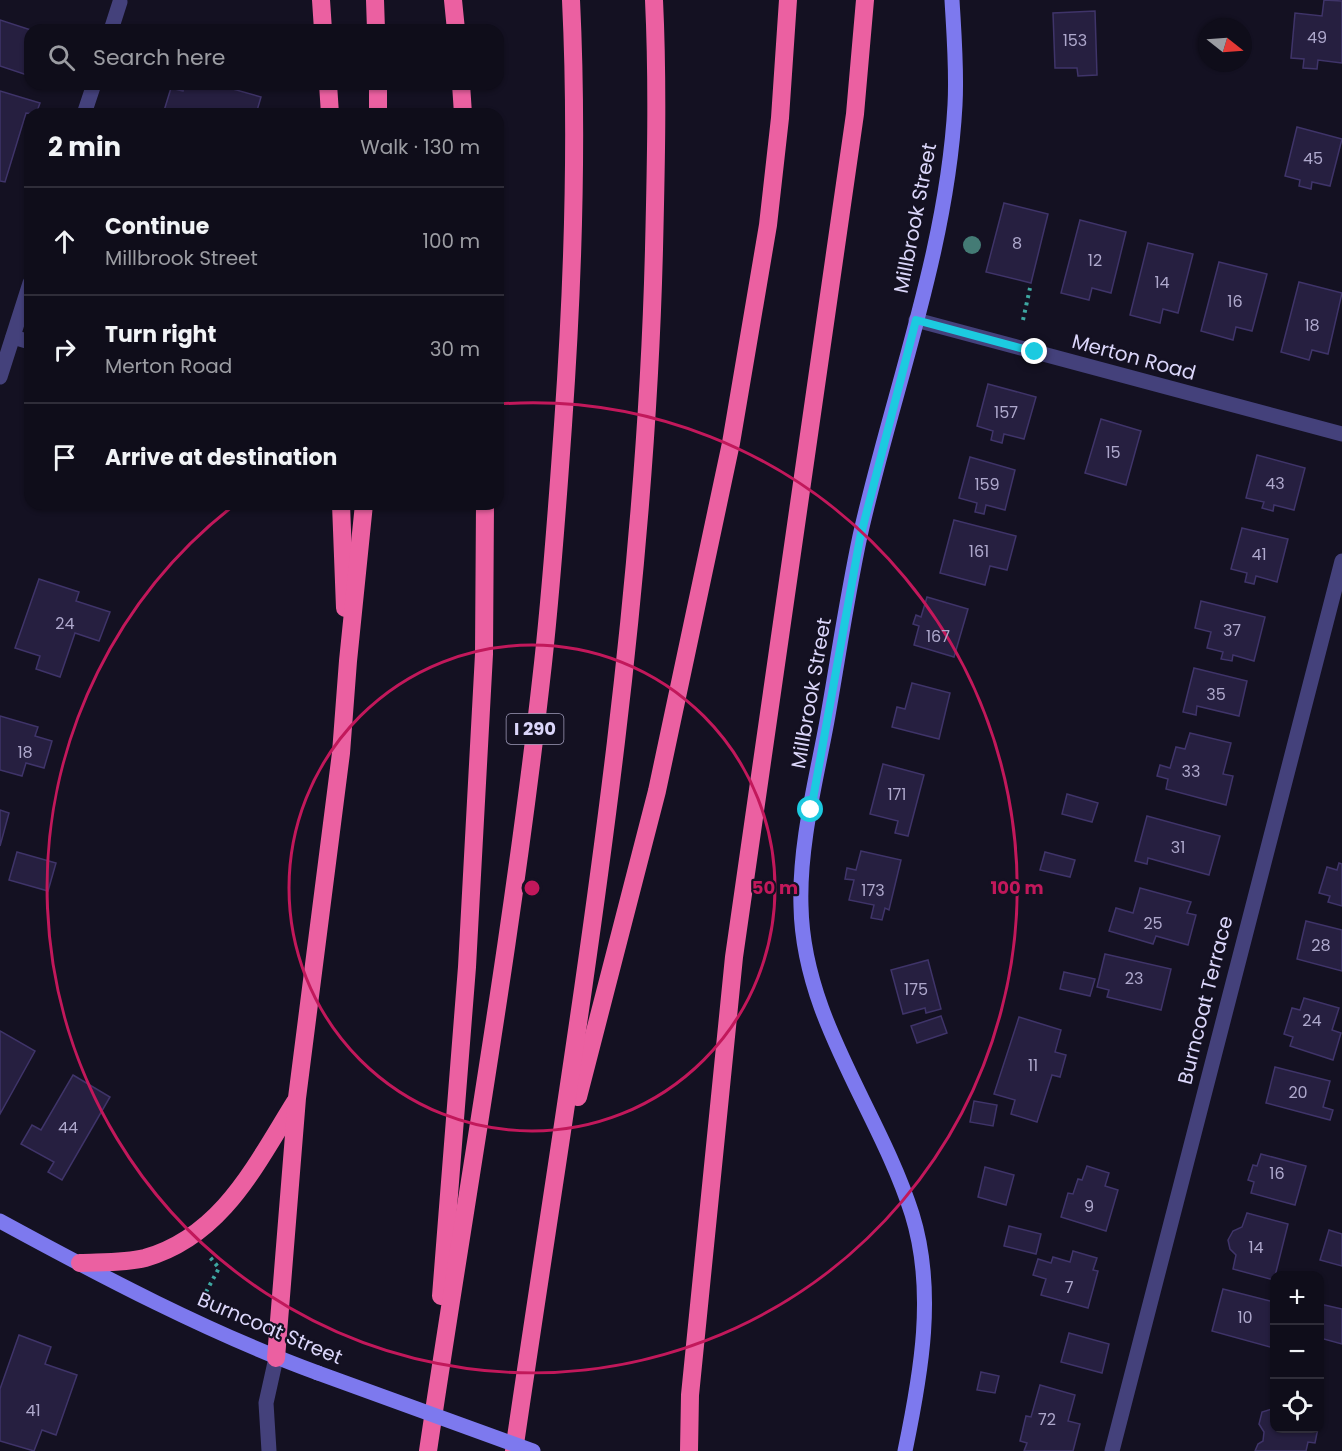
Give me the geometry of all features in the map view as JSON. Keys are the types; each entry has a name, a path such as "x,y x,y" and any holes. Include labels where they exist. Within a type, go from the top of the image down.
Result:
{"highway":[{"path":"321,0 323,24"},
{"path":"375,0 376,24"},
{"path":"453,0 455,24"},
{"name":"I 290","path":"428,1451 514,884 541,680 557,509 570,294 574,116 571,0"},
{"path":"514,1451 613,784 640,506 652,298 657,56 654,0"},
{"path":"553,1192 657,790 731,443 768,225 780,118 788,0"},
{"path":"689,1451 690,1395 735,957 855,114 865,0"},
{"path":"328,90 330,108"},
{"path":"378,90 378,108"},
{"path":"461,90 463,108"},
{"path":"340,510 348,661"},
{"path":"276,1358 297,1098 341,753 363,510"},
{"path":"440,1371 445,1222 466,977 484,654 485,510"},
{"path":"80,1263 143,1258 183,1244 216,1217 246,1180 297,1098"}],"main road":[{"name":"Millbrook Street","path":"904,1451 912,1414 925,1312 925,1277 920,1249 912,1215 899,1182 820,1007 807,958 801,905 811,810 860,538 936,240 952,142 956,79 952,0"},
{"name":"Burncoat Street","path":"0,1221 80,1263 276,1358 533,1451"}],"street":[{"path":"113,24 120,2"},
{"path":"86,108 92,90"},
{"path":"0,377 24,302"},
{"name":"Merton Road","path":"916,320 1342,434"},
{"path":"13,337 24,340"},
{"name":"Burncoat Terrace","path":"1112,1451 1342,561"},
{"path":"269,1451 266,1402 276,1358"}],"path":[{"path":"1023,320 1030,288"},
{"path":"206,1292 219,1268 209,1256"}],"building":[{"path":"1324,0 1342,1 1342,63 1318,60 1317,69 1303,68 1304,59 1291,58 1295,13 1322,16"},
{"path":"1095,11 1097,75 1078,76 1077,68 1055,68 1053,13"},
{"path":"0,20 24,28 24,74 0,66"},
{"path":"170,90 236,90 261,97 258,108 165,108"},
{"path":"0,91 40,103 38,108 24,108 24,120 5,182 0,181"},
{"path":"1297,127 1342,139 1330,186 1312,182 1311,189 1299,186 1300,180 1285,176"},
{"path":"1004,203 1048,214 1031,283 986,272"},
{"path":"1080,220 1126,232 1111,293 1092,288 1089,300 1061,293"},
{"path":"1148,243 1193,254 1178,313 1163,309 1160,323 1130,315"},
{"path":"1219,262 1267,274 1252,331 1236,327 1233,340 1201,331"},
{"path":"1299,282 1342,293 1328,354 1312,350 1309,360 1281,352"},
{"path":"988,384 1036,397 1024,439 1004,434 1002,443 991,440 993,431 977,426"},
{"path":"1101,419 1141,431 1126,485 1085,473"},
{"path":"1257,455 1305,468 1294,510 1274,505 1273,511 1262,508 1264,502 1246,498"},
{"path":"970,457 1015,470 1005,510 986,505 984,514 975,512 977,503 959,498"},
{"path":"954,520 1016,536 1007,570 990,566 985,585 940,573"},
{"path":"1242,528 1288,539 1277,582 1256,576 1254,584 1245,582 1247,573 1231,569"},
{"path":"39,579 79,592 76,601 110,612 99,641 75,633 60,677 36,669 40,656 15,648"},
{"path":"927,597 968,609 954,657 914,645 919,626 913,624 916,615 921,617"},
{"path":"1201,601 1265,617 1254,661 1233,655 1232,661 1221,659 1223,652 1207,648 1211,632 1195,628"},
{"path":"1194,668 1247,681 1239,716 1197,706 1196,715 1183,712"},
{"path":"912,683 950,693 939,739 892,727 897,707 905,709"},
{"path":"0,716 38,727 35,736 52,741 44,768 26,763 22,776 0,770"},
{"path":"1190,733 1231,743 1223,774 1233,776 1226,805 1166,789 1168,779 1157,776 1160,765 1170,768 1176,747 1185,749"},
{"path":"883,764 924,775 908,836 895,833 898,821 870,814"},
{"path":"1067,794 1098,803 1092,822 1062,814"},
{"path":"0,810 9,813 0,846"},
{"path":"1147,816 1220,836 1209,875 1148,858 1147,864 1135,861"},
{"path":"861,851 901,860 889,910 885,908 882,920 871,918 874,905 849,900 854,880 845,879 847,868 856,870"},
{"path":"17,852 56,863 48,891 9,880"},
{"path":"1045,852 1075,860 1070,877 1040,870"},
{"path":"1339,863 1342,864 1342,906 1328,902 1330,896 1319,893 1327,867 1337,870"},
{"path":"1140,888 1191,902 1187,913 1196,915 1188,945 1156,936 1153,944 1109,931 1116,908 1133,913"},
{"path":"1306,921 1342,930 1342,971 1297,959"},
{"path":"1105,954 1171,969 1161,1010 1107,997 1109,990 1097,987"},
{"path":"928,960 941,1009 926,1013 925,1008 903,1014 891,970"},
{"path":"1064,972 1095,979 1090,996 1060,989"},
{"path":"1304,998 1339,1008 1332,1030 1341,1033 1333,1060 1290,1046 1293,1037 1284,1034 1292,1008 1300,1010"},
{"path":"941,1016 947,1033 917,1043 911,1026"},
{"path":"1019,1017 1061,1030 1055,1052 1066,1055 1060,1077 1052,1075 1037,1122 1011,1114 1015,1100 994,1094"},
{"path":"0,1031 35,1051 0,1114"},
{"path":"1275,1067 1330,1081 1323,1107 1333,1110 1330,1120 1266,1103"},
{"path":"73,1075 110,1097 62,1180 48,1172 54,1162 21,1144 32,1125 41,1130"},
{"path":"974,1101 997,1105 993,1126 970,1122"},
{"path":"1261,1154 1306,1166 1295,1205 1251,1193 1254,1182 1248,1180 1253,1165 1257,1166"},
{"path":"1087,1166 1109,1173 1105,1186 1118,1190 1106,1231 1061,1217 1068,1193 1073,1194 1078,1179 1082,1180"},
{"path":"985,1167 1014,1175 1006,1205 978,1197"},
{"path":"1247,1213 1288,1224 1276,1271 1270,1271 1270,1279 1233,1269 1236,1255 1230,1249 1228,1240 1233,1231 1242,1227"},
{"path":"1009,1226 1041,1234 1036,1254 1004,1246"},
{"path":"1329,1230 1342,1234 1342,1266 1320,1260"},
{"path":"1073,1251 1097,1258 1093,1270 1098,1271 1088,1308 1041,1295 1046,1279 1033,1275 1038,1259 1051,1263 1053,1257 1070,1262"},
{"path":"1223,1289 1270,1301 1270,1347 1212,1331"},
{"path":"1324,1305 1342,1309 1342,1344 1324,1339"},
{"path":"1069,1333 1109,1344 1102,1373 1061,1362"},
{"path":"19,1335 51,1347 45,1364 77,1375 56,1435 42,1430 34,1451 0,1441 0,1389"},
{"path":"981,1372 999,1376 995,1393 977,1390"},
{"path":"1040,1385 1075,1395 1068,1421 1080,1424 1073,1451 1024,1451 1027,1443 1020,1441 1026,1416 1031,1417"},
{"path":"1270,1410 1270,1433 1317,1433 1315,1443 1308,1442 1306,1451 1255,1451 1258,1444 1263,1441 1264,1432 1259,1424 1262,1412"}],"route":[{"path":"811,810 860,538 916,320 1035,352"}]}
